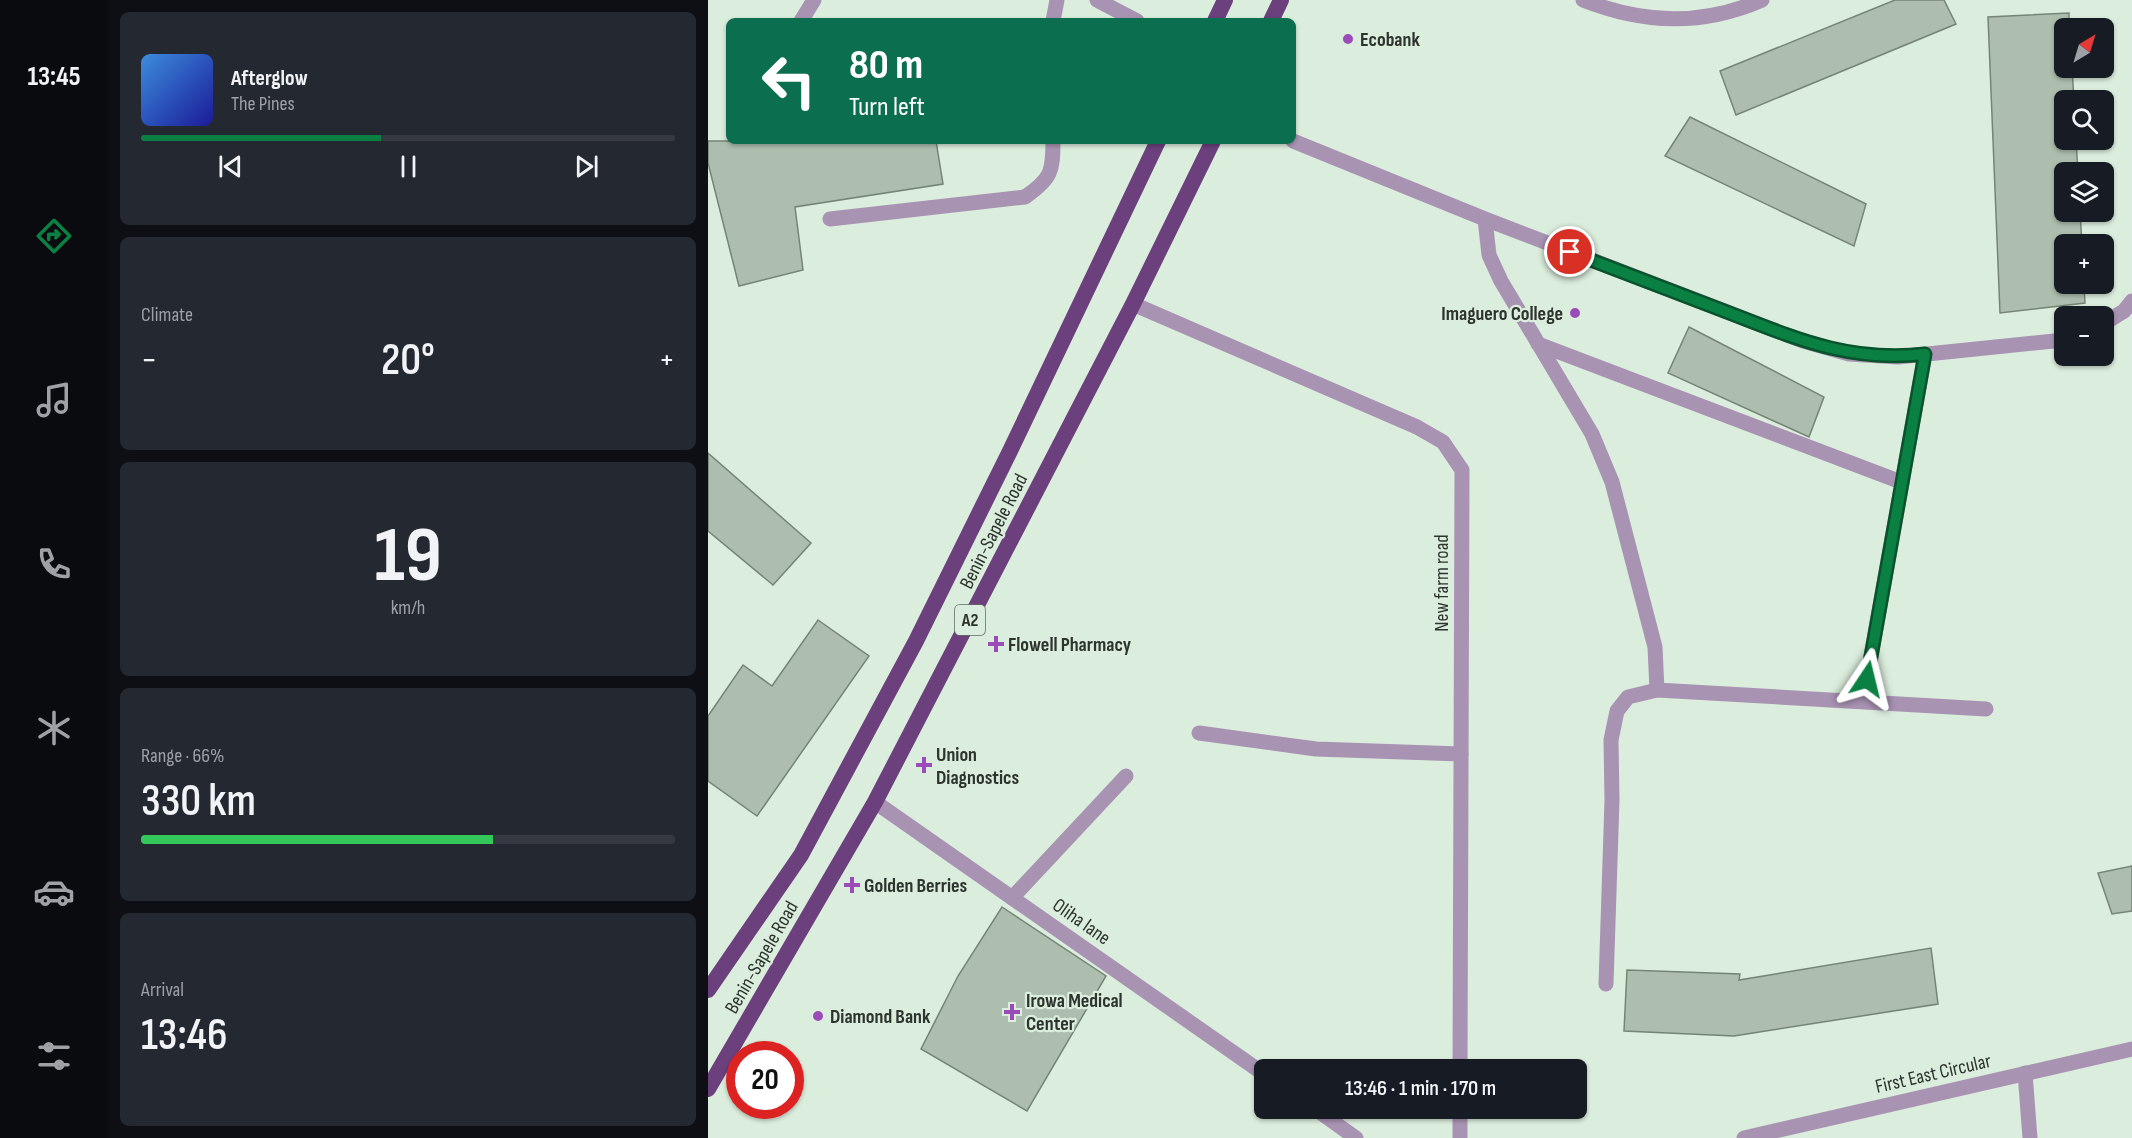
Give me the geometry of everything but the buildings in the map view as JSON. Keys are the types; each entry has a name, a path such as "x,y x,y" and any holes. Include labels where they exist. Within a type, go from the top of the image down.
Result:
{"highway":[{"path":"1216,18 1225,0"},
{"path":"1272,18 1281,0"},
{"name":"Benin-Sapele Road","path":"708,990 801,855 916,641 1011,451 1157,144"},
{"name":"Benin-Sapele Road","path":"708,1089 875,802 1133,304 1212,144"}],"street":[{"path":"803,18 814,0"},
{"path":"1054,18 1057,0"},
{"path":"1097,0 1131,18"},
{"path":"1583,0 1608,9 1667,20 1706,17 1762,0"},
{"path":"1296,142 1485,219 1803,341 1849,354 1898,357 2054,341"},
{"path":"830,219 1025,196 1042,185 1052,171 1053,144"},
{"path":"1485,219 1489,255 1511,300 1592,434 1612,482 1655,647 1657,690"},
{"path":"2114,317 2124,311 2132,301"},
{"name":"New farm road","path":"1133,304 1417,427 1443,442 1462,470 1460,1059"},
{"path":"1538,344 1901,482"},
{"path":"1863,701 1925,354"},
{"path":"1606,984 1612,800 1611,740 1617,711 1628,697 1657,690 1986,709"},
{"path":"1199,733 1316,750 1461,754"},
{"path":"1012,898 1126,776"},
{"name":"Oliha lane","path":"875,802 1254,1067"},
{"name":"First East Circular","path":"1744,1138 2132,1048"},
{"path":"2025,1073 2030,1138"},
{"path":"1329,1119 1356,1138"},
{"path":"1460,1119 1460,1138"}],"place":[{"name":"Ecobank","path":"1348,39"},
{"name":"Imaguero College","path":"1575,313"},
{"name":"Flowell Pharmacy","path":"996,644"},
{"name":"Union Diagnostics","path":"924,765"},
{"name":"Golden Berries","path":"852,885"},
{"name":"Irowa Medical Center","path":"1012,1012"},
{"name":"Diamond Bank","path":"818,1016"}],"route":[{"path":"1570,252 1803,341 1849,354 1898,357 1925,354 1867,679"}]}
